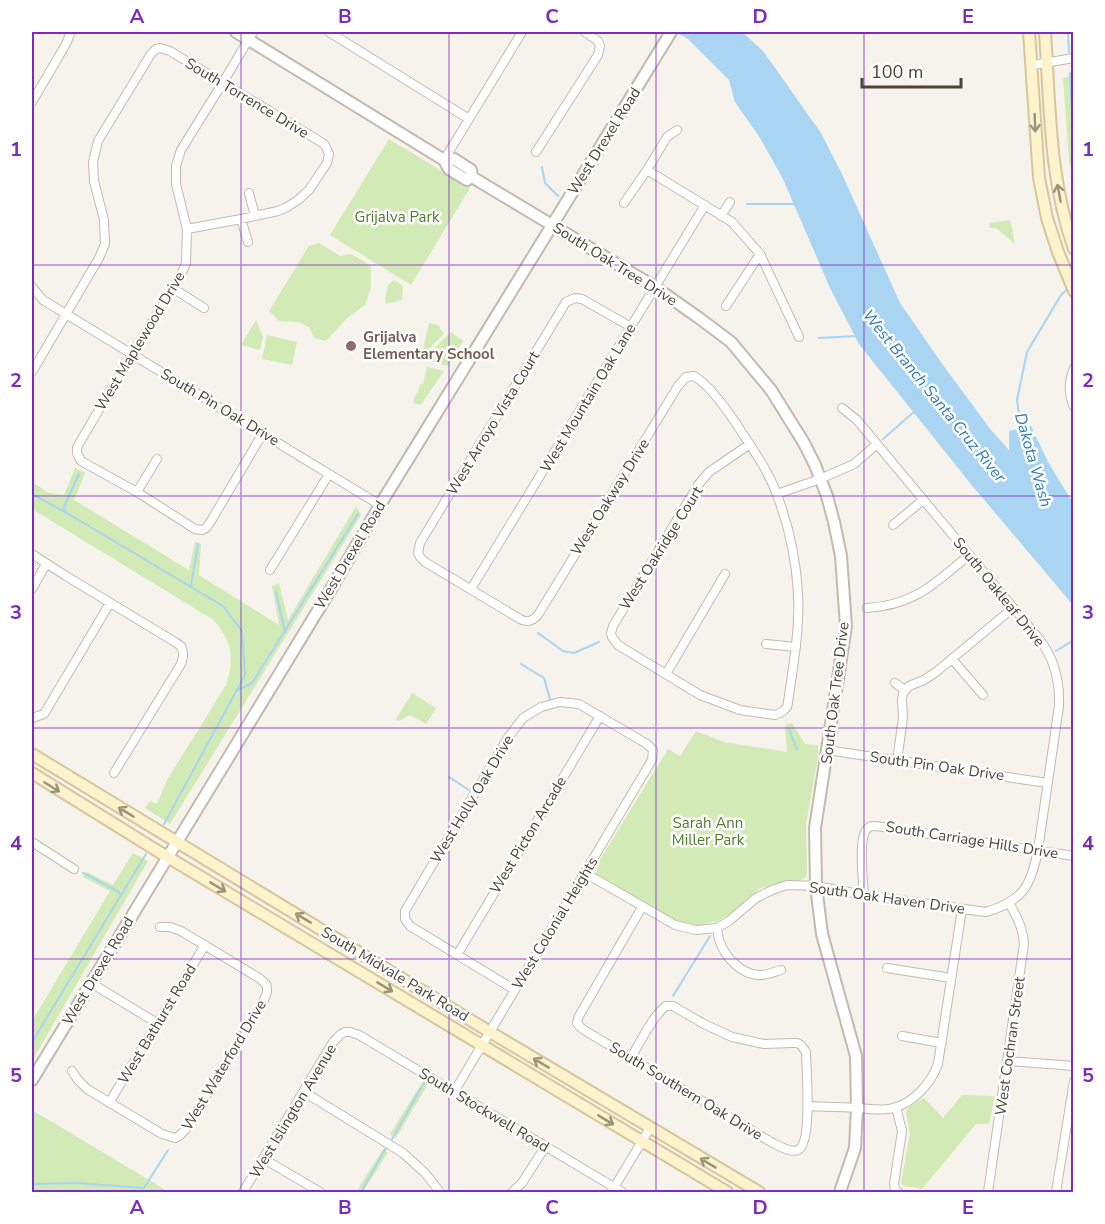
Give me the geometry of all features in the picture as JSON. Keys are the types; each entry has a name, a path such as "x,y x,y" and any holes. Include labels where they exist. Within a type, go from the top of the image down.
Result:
{"main road":[{"path":"1029,32 1039,178 1047,218 1074,291"},
{"path":"1045,32 1055,176 1063,215 1074,249"},
{"name":"South Midvale Park Road","path":"32,754 759,1192"},
{"name":"South Midvale Park Road","path":"32,773 727,1192"}],"street":[{"path":"32,102 71,32"},
{"name":"South Oak Tree Drive","path":"236,32 250,35 444,160 454,159 471,170 472,177 655,288 699,318 730,342 771,390 804,443 820,479 834,522 841,556 846,626 815,828 816,886 822,934 856,1056 862,1109 855,1148 840,1192"},
{"path":"329,32 470,119"},
{"path":"444,160 522,32"},
{"path":"536,152 603,46 585,32"},
{"name":"West Drexel Road","path":"32,1080 380,505 671,32"},
{"name":"West Maplewood Drive","path":"137,492 81,461 75,454 132,354 174,289 186,263 187,229 177,184 176,166 181,150 250,35"},
{"name":"South Torrence Drive","path":"66,314 105,244 104,220 94,182 93,162 98,141 151,54 160,45 321,142 331,153 317,179 298,200 278,211 255,216"},
{"path":"1032,65 1074,58"},
{"path":"624,203 667,137 677,130"},
{"path":"646,170 732,222 760,254 799,337"},
{"path":"187,229 255,216 249,193"},
{"path":"721,216 730,202"},
{"name":"West Mountain Oak Lane","path":"471,589 705,205"},
{"path":"241,219 249,242"},
{"path":"726,306 760,254"},
{"name":"South Pin Oak Drive","path":"32,287 43,300 380,505"},
{"path":"174,289 204,308"},
{"name":"West Arroyo Vista Court","path":"471,589 425,562 416,554 420,543 566,303 574,294 631,327"},
{"path":"32,372 66,314"},
{"path":"1074,368 1069,387 1074,407"},
{"name":"West Oakway Drive","path":"471,589 522,620 532,622 678,386 690,374 699,378 728,411 750,444"},
{"name":"South Oakleaf Drive","path":"842,408 857,420 877,444 1045,647 1053,662 1058,679 1059,706 1038,850"},
{"path":"157,459 137,492 202,533 263,433"},
{"path":"725,574 666,674 700,695 740,710 775,715 784,714 788,702 796,647 798,594 793,552 777,494 750,444"},
{"name":"West Oakridge Court","path":"666,674 609,639 613,626 699,486 710,472 750,444"},
{"path":"777,494 854,464 877,444"},
{"path":"270,570 329,474"},
{"path":"893,525 923,500"},
{"path":"32,554 175,642 185,652 182,661 114,772"},
{"path":"867,608 882,607 912,598 931,586 969,555"},
{"path":"32,589 46,564"},
{"path":"32,718 44,714 111,603"},
{"path":"897,761 903,718 902,697 905,690 931,676 1013,608"},
{"path":"766,644 796,647"},
{"path":"952,659 983,695"},
{"path":"895,683 905,690"},
{"name":"West Holly Oak Drive","path":"457,954 410,926 403,919 406,909 507,739 523,718 541,707 560,702 579,704 647,744 655,752"},
{"name":"West Picton Arcade","path":"457,954 600,716"},
{"name":"South Pin Oak Drive","path":"827,750 1047,783"},
{"name":"West Colonial Heights","path":"454,1092 655,752"},
{"name":"South Carriage Hills Drive","path":"864,895 862,864 865,827 876,826 1074,856"},
{"path":"32,842 75,869"},
{"name":"South Oak Haven Drive","path":"717,928 756,898 787,885 816,886 986,912 1009,903 1022,891 1031,880 1038,850"},
{"path":"585,873 675,926 696,930 717,928 720,943 727,955 738,967 750,974 760,975 781,970"},
{"name":"West Cochran Street","path":"988,1192 1024,944 1020,923 1009,903"},
{"name":"South Southern Oak Drive","path":"642,907 575,1024 788,1150 800,1152 804,1143 808,1106"},
{"path":"631,1058 665,1003 732,1037 764,1044 803,1042 806,1052 808,1106 892,1109 908,1102 928,1083 938,1064 962,909"},
{"path":"160,927 176,928 205,945"},
{"name":"West Waterford Drive","path":"109,1102 176,1142 186,1129 271,987 205,945"},
{"name":"West Bathurst Road","path":"109,1102 205,945"},
{"path":"457,954 515,990"},
{"path":"887,968 951,978"},
{"path":"91,983 157,1023"},
{"name":"South Stockwell Road","path":"344,1029 359,1035 616,1191"},
{"name":"West Islington Avenue","path":"243,1192 333,1042 344,1029"},
{"path":"902,1036 942,1043"},
{"path":"1008,1060 1074,1066"},
{"path":"72,1071 82,1085 109,1102"},
{"path":"1056,1192 1074,1081"},
{"path":"304,1092 403,1153 425,1173 440,1192"},
{"path":"895,1191 894,1184 902,1131 896,1107"},
{"path":"616,1191 650,1128"},
{"path":"512,1192 522,1183 545,1146"},
{"path":"264,1159 320,1192"}],"green space":[{"path":"1074,75 1073,180 1069,160 1063,78"},
{"name":"Grijalva Park","path":"389,139 470,188 411,285 330,235"},
{"path":"1010,220 1015,244 996,228 990,228 989,223"},
{"path":"319,243 340,256 351,254 371,266 371,287 365,305 347,318 326,341 314,338 309,327 299,322 279,321 269,311 309,246"},
{"path":"394,280 403,286 402,300 386,304 388,285"},
{"path":"256,320 263,337 260,350 241,345"},
{"path":"429,323 438,325 444,334 422,354"},
{"path":"451,332 463,341 448,366 423,359"},
{"path":"267,335 297,342 292,365 262,359"},
{"path":"427,367 444,371 421,405 413,403 420,384 423,384"},
{"path":"75,468 85,473 74,500 189,570 195,542 201,544 199,575 279,625 272,586 279,583 288,620 356,506 361,515 170,824 145,808 150,801 157,804 167,780 226,685 231,658 230,649 224,634 212,619 32,509 32,482 49,493 64,495"},
{"path":"412,693 436,708 426,724 410,715 399,721 396,719"},
{"name":"Sarah Ann Miller Park","path":"792,723 805,744 818,745 818,757 806,824 806,877 802,880 774,884 759,889 734,911 718,921 698,925 678,922 597,874 596,866 668,749 680,756 696,731 724,742 787,752 785,725"},
{"path":"133,853 148,861 32,1061 32,1021 110,891 83,877 87,872 113,885"},
{"path":"423,1081 428,1084 396,1138 390,1134"},
{"path":"962,1095 995,1096 989,1124 976,1124 922,1189 904,1186 901,1183 910,1133 906,1113 908,1108 924,1098 943,1118"},
{"path":"32,1110 169,1192 32,1192"},
{"path":"383,1149 388,1152 363,1192 356,1192"}],"water":[{"name":"West Branch Santa Cruz River","path":"676,32 742,32 763,51 821,133 900,303 943,365 991,430 1009,450 1009,431 1031,426 1048,462 1073,503 1073,605 970,483 859,344 830,288 783,179 760,138 735,102 729,80 688,39"}],"waterway":[{"path":"1068,32 1069,52"},
{"path":"1070,73 1074,148"},
{"path":"542,167 545,183 558,196"},
{"path":"747,204 795,204"},
{"name":"Dakota Wash","path":"1021,429 1017,400 1027,352 1061,295 1069,288"},
{"path":"819,338 858,336"},
{"path":"883,439 915,411"},
{"path":"65,513 64,507 79,474"},
{"path":"32,494 223,606 242,631 245,675 164,824"},
{"path":"238,690 252,683 358,514"},
{"path":"191,586 198,544"},
{"path":"276,592 285,632"},
{"path":"538,633 563,651 574,653 599,642"},
{"path":"1056,651 1074,640"},
{"path":"521,664 544,678 550,699"},
{"path":"789,729 797,749"},
{"path":"449,777 469,790"},
{"path":"32,1042 146,854"},
{"path":"83,873 119,892 121,896"},
{"path":"673,996 710,936"},
{"path":"392,1139 424,1083"},
{"path":"361,1192 386,1148"},
{"path":"32,1186 34,1184 76,1183 144,1188 168,1150"}],"place":[{"name":"Grijalva Elementary School","path":"351,346"}]}
